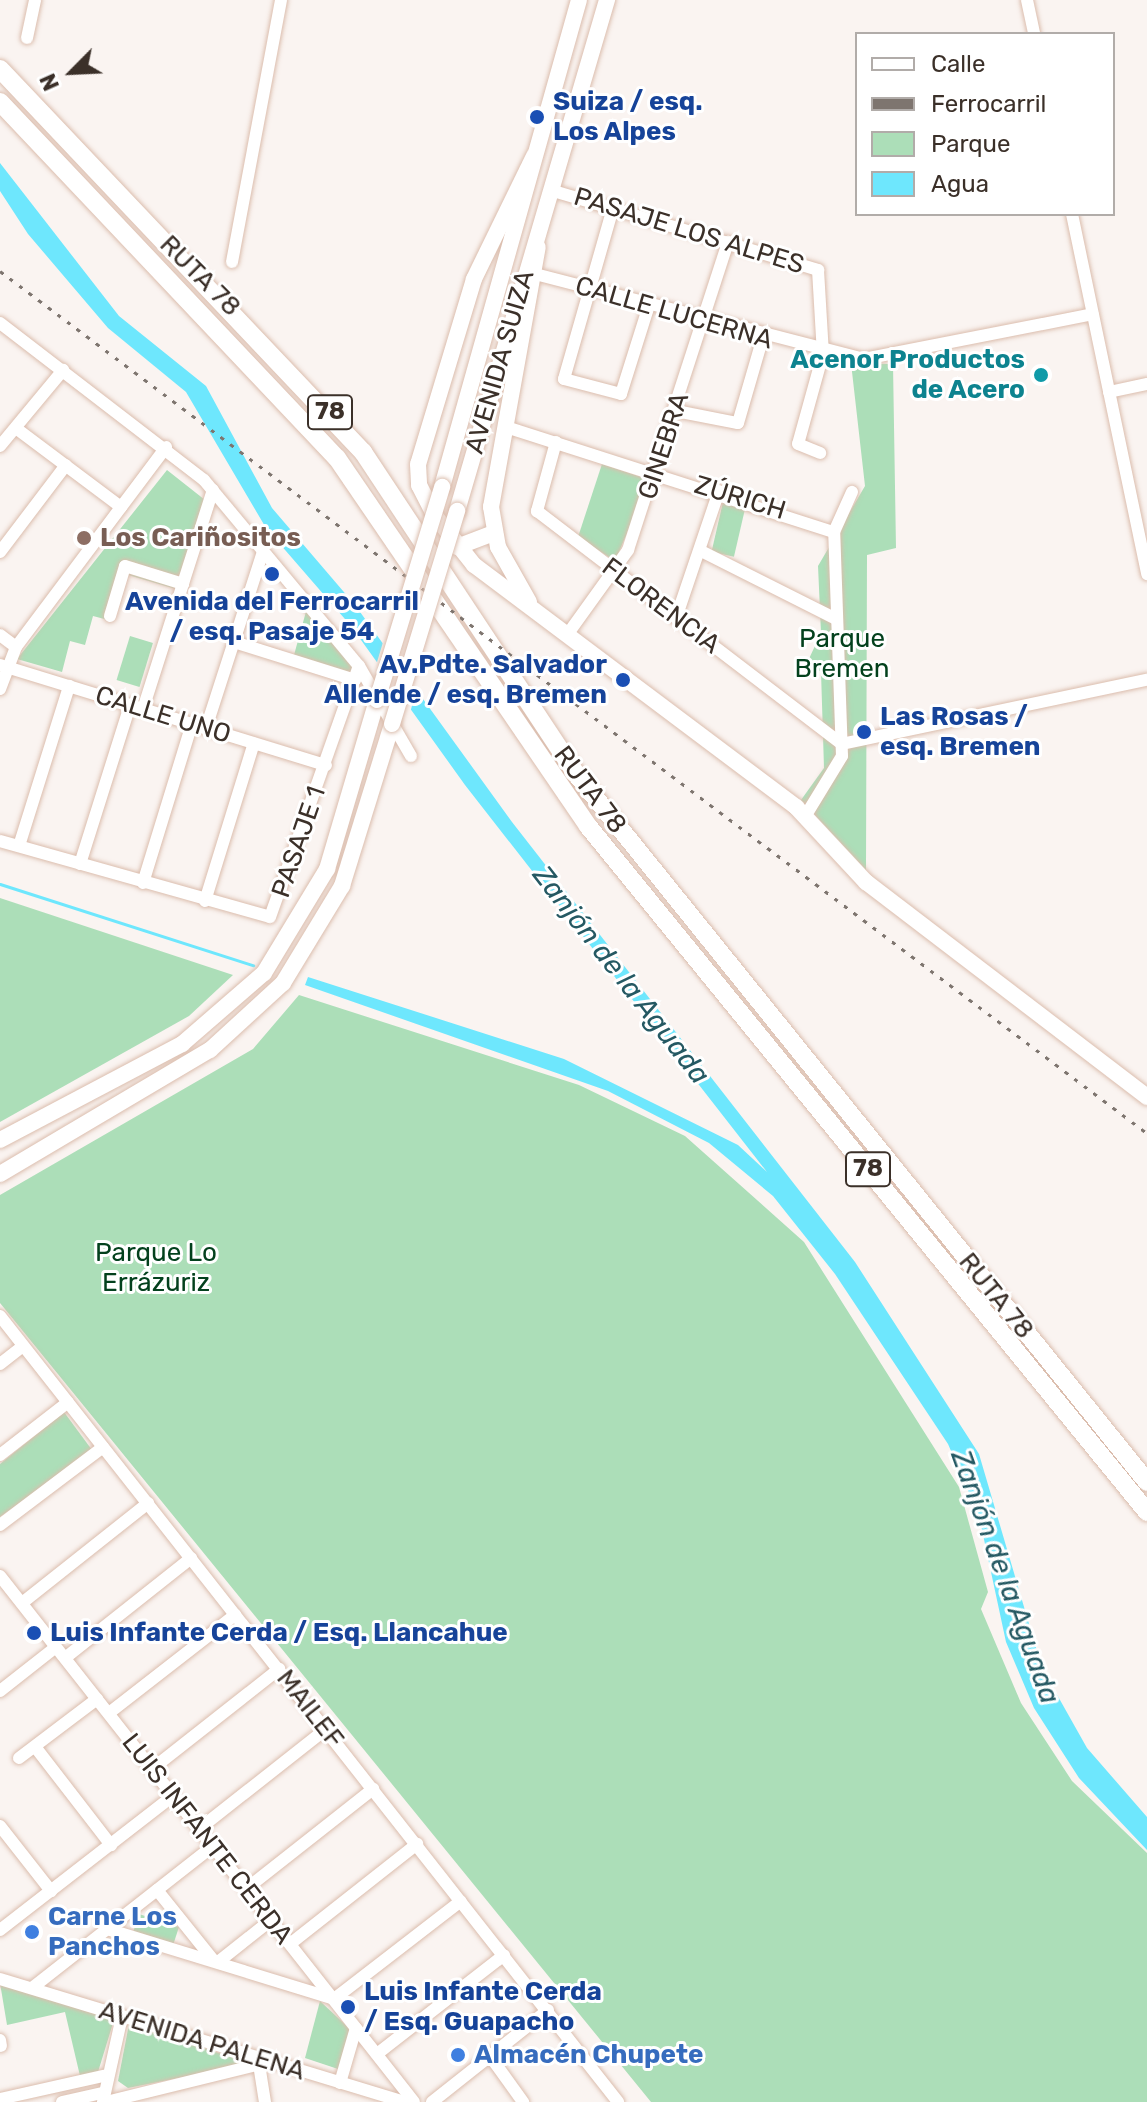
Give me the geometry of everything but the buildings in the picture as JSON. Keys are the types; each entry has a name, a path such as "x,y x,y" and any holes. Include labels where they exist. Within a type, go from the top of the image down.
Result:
{"highway":[{"name":"RUTA 78","path":"0,69 355,442 577,775 1147,1482"},
{"name":"RUTA 78","path":"0,102 272,382 344,467 579,814 1147,1512"}],"main road":[{"name":"AVENIDA SUIZA","path":"0,1140 182,1044 264,973 327,869 442,487 579,0"},
{"name":"AVENIDA SUIZA","path":"0,1174 210,1050 283,983 342,886 457,511 607,0"},
{"path":"534,156 474,279 418,464 421,492 457,547 539,614 806,815 866,882 1147,1097"},
{"name":"AVENIDA SUIZA","path":"537,234 539,275 492,495 494,533 539,614"},
{"path":"457,547 480,545 494,533"}],"street":[{"path":"27,38 35,0"},
{"path":"232,262 281,0"},
{"path":"1027,0 1034,32"},
{"name":"PASAJE LOS ALPES","path":"550,190 818,270 823,354 798,444 820,453"},
{"path":"613,208 563,377 615,395 624,390 649,305"},
{"path":"1072,216 1147,574"},
{"name":"GINEBRA","path":"567,635 616,571 657,473 728,242"},
{"name":"CALLE LUCERNA","path":"539,275 823,354 895,358 1093,314"},
{"path":"2,330 63,370 166,447 213,490 359,666 411,756"},
{"path":"676,411 738,423 763,337"},
{"path":"0,446 63,370"},
{"path":"1109,392 1147,384"},
{"name":"ZÚRICH","path":"506,427 719,491 834,532"},
{"path":"17,429 121,507"},
{"name":"FLORENCIA","path":"556,442 536,510 842,744"},
{"path":"0,689 3,666 166,447"},
{"path":"0,552 66,465"},
{"path":"80,864 183,584 213,490"},
{"path":"676,618 719,491"},
{"path":"806,815 839,767 842,744 834,532 852,492"},
{"path":"206,728 263,551"},
{"path":"701,551 836,619"},
{"path":"110,616 125,566 183,584"},
{"path":"0,635 12,644"},
{"path":"234,642 355,680"},
{"name":"CALLE UNO","path":"3,666 326,765"},
{"name":"PASAJE 1","path":"205,901 270,917 359,666"},
{"path":"842,744 1147,680"},
{"path":"19,846 69,686"},
{"path":"143,883 192,724"},
{"path":"0,841 205,901 254,743"},
{"name":"MAILEF","path":"0,1316 618,2102"},
{"path":"0,1364 23,1346"},
{"path":"0,1455 68,1402"},
{"path":"0,1525 103,1447"},
{"path":"22,1603 148,1503"},
{"path":"65,1658 191,1558"},
{"name":"LUIS INFANTE CERDA","path":"0,1576 414,2102"},
{"path":"109,1713 235,1615"},
{"path":"0,1691 56,1647"},
{"path":"152,1769 279,1669"},
{"path":"19,1758 97,1699"},
{"path":"199,1829 326,1729"},
{"path":"36,1748 111,1845"},
{"path":"246,1889 373,1789"},
{"path":"0,1930 173,1796"},
{"path":"0,1826 51,1891"},
{"path":"290,1944 417,1844"},
{"path":"32,1988 213,1846"},
{"path":"157,1890 216,1962"},
{"path":"107,1929 334,1999 461,1901"},
{"path":"216,1962 271,1920"},
{"path":"377,2054 504,1955"},
{"name":"AVENIDA PALENA","path":"0,1979 395,2101"},
{"path":"432,2102 548,2010"},
{"path":"104,2099 103,2076 122,2016"},
{"path":"340,2083 356,2028"},
{"path":"490,2056 523,2102"},
{"path":"62,2102 104,2099 258,2061 265,2102"},
{"path":"0,2099 30,2097 103,2076"}],"green space":[{"name":"Parque Bremen","path":"851,363 893,364 896,548 867,555 866,870 801,800 824,768 821,672 807,663 821,633 818,566 865,486"},
{"path":"602,464 650,480 615,561 578,537"},
{"path":"167,470 205,500 179,590 125,574 112,621 93,616 85,645 70,641 62,672 17,659"},
{"path":"723,502 745,507 734,557 712,552"},
{"path":"307,608 356,668 354,677 294,655"},
{"path":"130,636 153,643 140,687 117,680"},
{"path":"0,898 233,975 189,1016 0,1122"},
{"name":"Parque Lo Errázuriz","path":"299,995 579,1085 685,1136 804,1242 959,1487 988,1592 981,1609 1021,1703 1072,1781 1147,1853 1147,2102 651,2102 0,1303 0,1195 253,1049"},
{"path":"64,1412 92,1450 0,1517 0,1464"},
{"path":"139,1914 179,1927 172,1948 132,1935"},
{"path":"0,1983 114,2020 98,2072 80,2076 65,2012 7,2025"},
{"path":"320,2001 352,2031 341,2070 305,2058"},
{"path":"129,2024 244,2061 244,2065 128,2088 118,2081"}],"water":[{"name":"Zanjón de la Aguada","path":"0,163 119,316 206,386 272,508 355,605 512,822 855,1262 979,1454 1042,1668 1087,1748 1147,1817 1147,1850 1079,1778 1034,1708 1006,1642 979,1516 948,1444 835,1274 773,1196 709,1143 608,1091 305,985 308,977 564,1059 738,1145 767,1172 465,785 351,626 266,528 186,392 108,328 28,234 0,191"}],"pier":[{"path":"384,639 418,685 409,716 375,669"}],"waterway":[{"path":"0,884 253,965"}],"railway":[{"path":"0,271 1147,1133"}],"place":[{"name":"Suiza / esq. Los Alpes","path":"537,117"},
{"name":"Acenor Productos de Acero","path":"1041,375"},
{"name":"Los Cariñositos","path":"84,538"},
{"name":"Avenida del Ferrocarril / esq. Pasaje 54","path":"272,574"},
{"name":"Av.Pdte. Salvador Allende / esq. Bremen","path":"623,680"},
{"name":"Las Rosas / esq. Bremen","path":"864,732"},
{"name":"Luis Infante Cerda / Esq. Llancahue","path":"34,1633"},
{"name":"Carne Los Panchos","path":"32,1932"},
{"name":"Luis Infante Cerda / Esq. Guapacho","path":"348,2007"},
{"name":"Almacén Chupete","path":"458,2055"}]}
